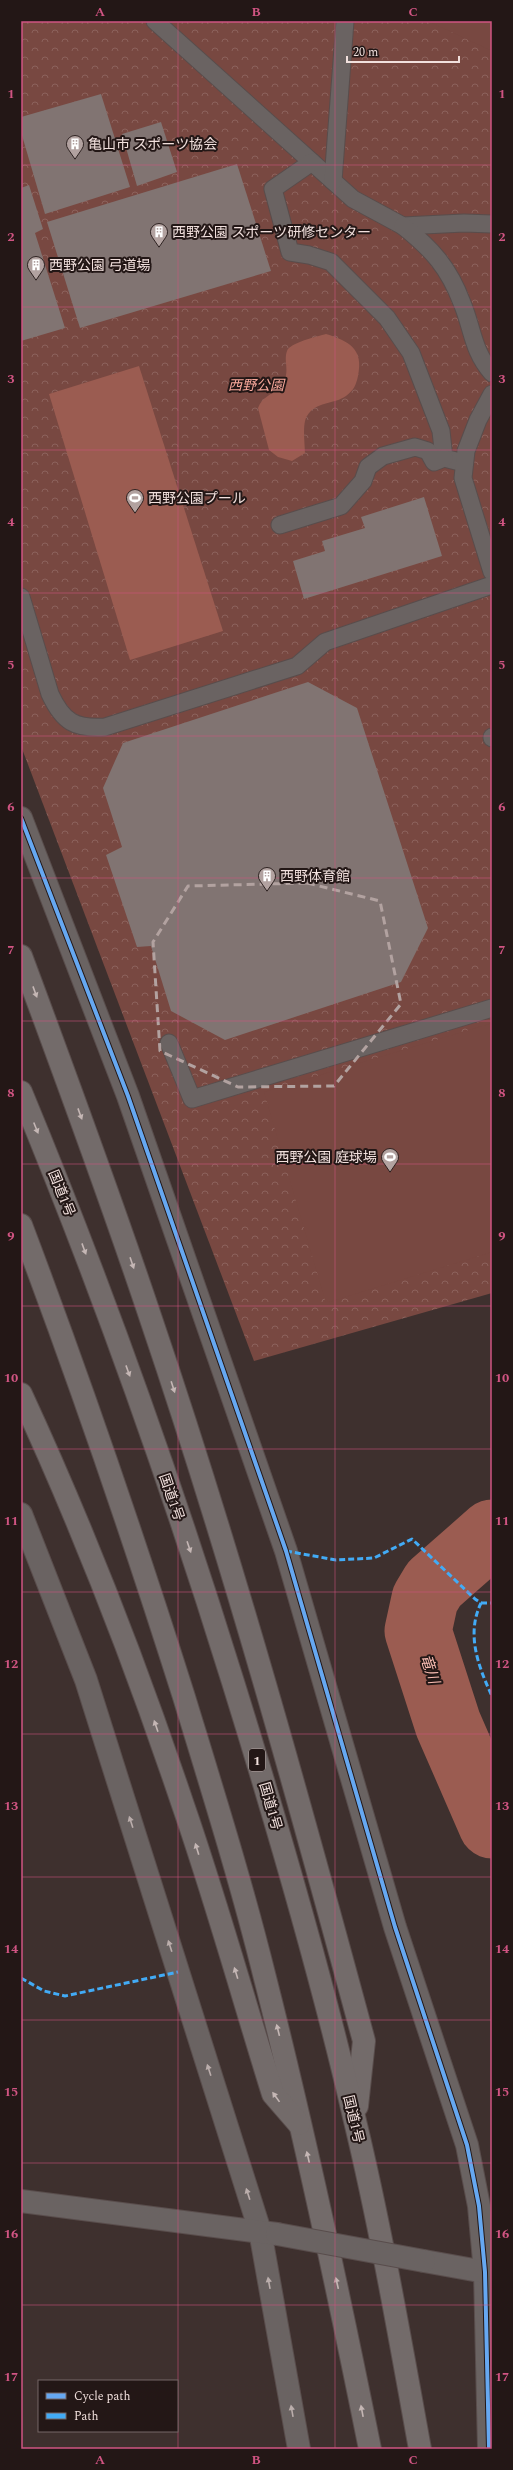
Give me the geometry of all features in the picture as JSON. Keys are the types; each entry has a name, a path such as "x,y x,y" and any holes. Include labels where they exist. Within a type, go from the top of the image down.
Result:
{"highway":[{"path":"21,956 83,1123 153,1324 224,1549 330,1914 364,2041 356,2122"},
{"name":"国道1号","path":"21,1092 73,1219 144,1415 209,1604 267,1791 312,1949 356,2122 392,2296 420,2449"},
{"path":"21,1225 97,1433 163,1632 220,1815 264,1972 301,2126 340,2300 370,2449"},
{"path":"21,1394 64,1486 135,1668 184,1806 273,2094 301,2126"}],"street":[{"path":"21,818 128,1096 286,1551 395,1927 467,2145 479,2206 489,2273 489,2449"},
{"path":"21,1514 86,1680 269,2233 299,2449"},
{"path":"21,2201 269,2233 489,2273"}],"lane":[{"path":"155,21 354,199 403,226 424,243 445,266 463,303 475,348 492,373"},
{"path":"333,181 345,21"},
{"path":"312,162 273,189 290,252 309,255 331,262 387,318 411,353 441,431 444,458"},
{"path":"403,226 464,223 492,224"},
{"path":"492,394 478,420 466,451 463,478 492,572"},
{"path":"280,525 341,506 363,481 368,467 383,456 415,447 428,451 434,462 444,458 464,463"},
{"path":"21,597 50,694 57,708 69,721 86,728 105,728 298,666 325,642 492,585"},
{"path":"169,1043 192,1099 492,1008"}],"highlighted area":[{"path":"307,883 380,901 401,1004 334,1086 238,1087 160,1051 153,942 188,886"}],"green space":[{"name":"西野公園","path":"23,21 492,21 492,1293 254,1361 21,746 21,24"},
{"path":"428,21 492,21 492,51"},
{"name":"西野公園 庭球場","path":"492,1023 492,1252 326,1303 264,1092"}],"shaded area":[{"path":"326,334 348,343 357,353 359,367 355,385 351,392 346,396 336,401 320,405 311,411 307,416 305,419 304,429 305,453 292,461 278,457 269,450 258,408 262,401 276,390 285,380 286,355 289,348 304,340"},
{"name":"西野公園プール","path":"139,366 223,631 130,660 49,394"}],"building":[{"name":"亀山市 スポーツ協会","path":"101,94 130,187 45,214 21,132 21,117"},
{"path":"161,122 177,172 137,186 122,134"},
{"name":"西野公園 スポーツ研修センター","path":"237,164 271,271 80,328 47,222"},
{"name":"西野公園 弓道場","path":"29,185 43,229 35,233 65,328 21,341 21,188"},
{"path":"424,497 442,556 304,599 293,561 325,551 322,541 365,528 361,517"},
{"name":"西野体育館","path":"308,682 357,708 428,928 401,982 225,1040 171,1011 151,946 137,947 106,855 122,847 103,788 123,743"}],"waterway":[{"name":"竜川","path":"492,1533 434,1584 425,1599 418,1631 448,1724 492,1825"}],"marked path":[{"path":"286,1551 336,1560 374,1558 412,1539 481,1603 474,1626 474,1638 478,1662 492,1696"},
{"path":"481,1603 492,1603"},
{"path":"21,1978 44,1991 65,1996 178,1972"}],"cycle path":[{"path":"21,818 128,1096 286,1551 395,1927 467,2145 479,2206 485,2272 489,2449"}],"place":[{"name":"亀山市 スポーツ協会","path":"75,159"},
{"name":"西野公園 スポーツ研修センター","path":"159,247"},
{"name":"西野公園 弓道場","path":"36,280"},
{"name":"西野公園プール","path":"135,513"},
{"name":"西野体育館","path":"267,891"},
{"name":"西野公園 庭球場","path":"390,1172"}]}
